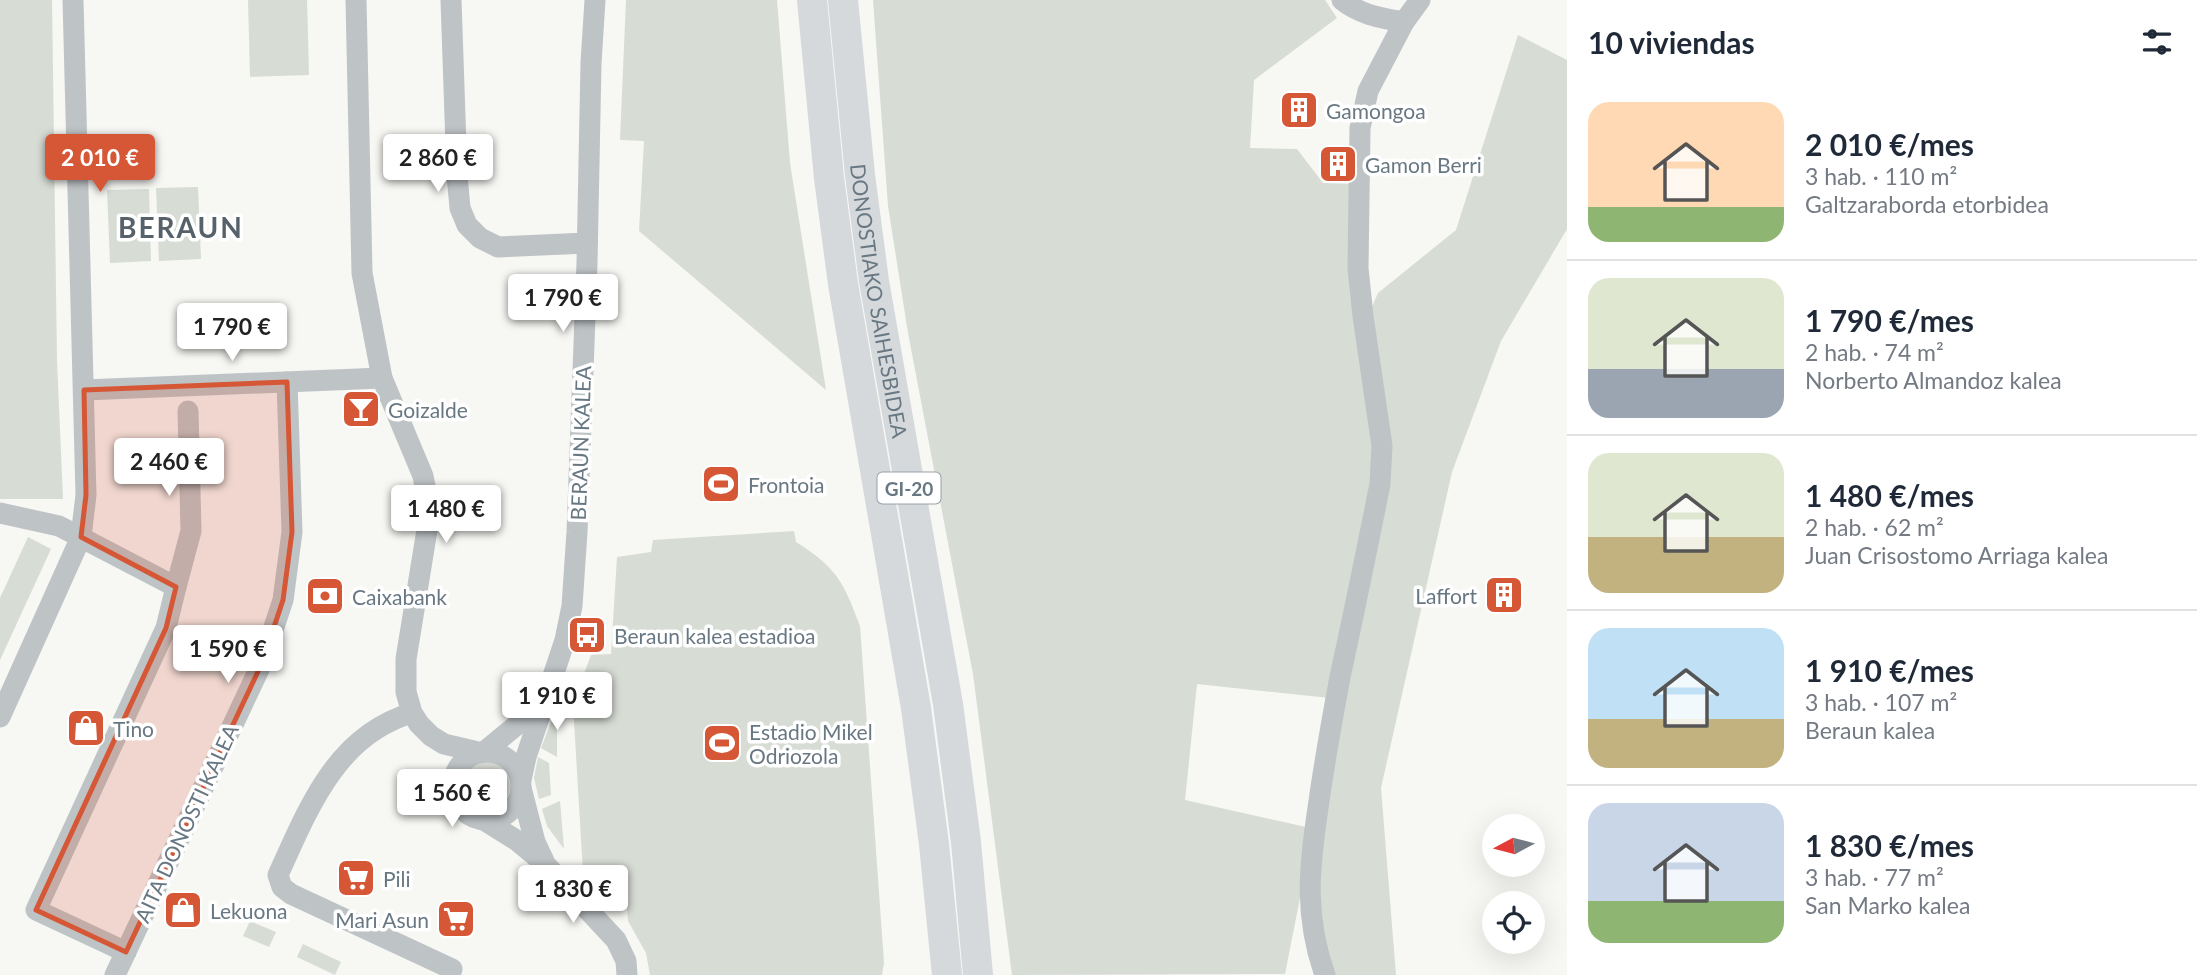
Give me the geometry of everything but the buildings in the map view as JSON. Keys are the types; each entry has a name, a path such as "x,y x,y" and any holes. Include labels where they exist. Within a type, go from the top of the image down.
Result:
{"highway":[{"name":"DONOSTIAKO SAIHESBIDEA","path":"811,0 843,284 916,708 934,844 947,975"},
{"name":"DONOSTIAKO SAIHESBIDEA","path":"843,0 858,162 874,281 950,718 966,842 978,975"}],"street":[{"path":"0,717 81,537 86,495 73,0"},
{"path":"356,0 362,273 382,378 423,476 428,501 427,530 406,659 406,692 412,713 431,736 444,744 504,755 513,763 521,783 535,842 545,864"},
{"path":"451,0 457,175 460,208 467,225 480,238 498,247 587,243"},
{"name":"BERAUN KALEA","path":"521,783 526,757 565,640 572,606 577,532 595,0"},
{"path":"1342,0 1351,8 1376,18 1404,22"},
{"path":"1325,975 1317,954 1311,916 1309,886 1312,847 1326,748 1380,484 1382,446 1358,268 1360,128 1368,91 1404,22 1420,0"},
{"path":"84,390 382,378"},
{"name":"AITA DONOSTI KALEA","path":"115,975 262,663 283,600 292,532 288,382"},
{"path":"126,952 36,910 166,628 191,531 188,411"},
{"path":"0,513 60,526 176,587"},
{"name":"BERAUN KALEA","path":"481,751 524,719 553,673"},
{"path":"412,713 394,718 350,747 312,799 278,874 282,887 291,894 452,969 450,975"},
{"path":"431,736 443,760 456,802 463,811 484,820 516,840 545,864 616,940 626,961 627,975"},
{"path":"452,788 456,770 462,761 481,751"},
{"path":"484,820 495,819 515,806 521,783"}],"highlighted area":[{"path":"287,382 292,532 283,600 262,663 126,952 36,910 166,628 176,587 81,537 86,495 84,390"}],"shaded area":[{"path":"0,0 52,0 57,361 63,499 0,499"},
{"path":"248,0 307,0 309,75 250,77"},
{"path":"626,0 777,0 790,163 826,390 639,231 644,141 620,140"},
{"path":"873,0 1325,0 1337,18 1254,80 1250,148 1297,149 1323,183 1355,184 1373,440 1369,509 1330,698 1197,684 1185,800 1306,827 1301,893 1285,974 1012,975 973,674 908,333 888,206"},
{"path":"1518,35 1567,60 1567,229 1501,341 1452,472 1381,788 1396,975 1330,975 1315,868 1390,449 1368,316 1378,293 1456,230"},
{"path":"198,187 201,259 159,261 156,188"},
{"path":"149,189 151,261 110,263 107,190"},
{"name":"Estadio Mikel Odriozola","path":"794,531 796,542 821,560 837,577 860,626 884,963 882,975 650,975 646,953 628,921 625,885 593,884 583,873 573,704 591,655 611,654 617,557 651,552 653,540"},
{"path":"28,537 51,549 0,660 0,598"},
{"path":"557,720 557,757 541,748 551,722"},
{"path":"538,757 549,763 551,795 539,799 534,778"},
{"path":"486,762 503,769 510,786 503,803 486,810 469,803 462,786 469,769"},
{"path":"560,801 564,849 547,826 542,809"},
{"path":"250,921 276,932 269,947 243,936"},
{"path":"303,944 341,962 335,975 297,957"}],"place":[{"name":"Gamongoa","path":"1299,110"},
{"name":"Gamon Berri","path":"1338,164"},
{"name":"Goizalde","path":"361,409"},
{"name":"Frontoia","path":"721,484"},
{"name":"Laffort","path":"1504,595"},
{"name":"Caixabank","path":"325,596"},
{"name":"Beraun kalea estadioa","path":"587,635"},
{"name":"Tino","path":"86,728"},
{"name":"Estadio Mikel Odriozola","path":"722,743"},
{"name":"Pili","path":"356,878"},
{"name":"Lekuona","path":"183,910"},
{"name":"Mari Asun","path":"456,919"}],"district":[{"name":"BERAUN","path":"181,227"}]}
